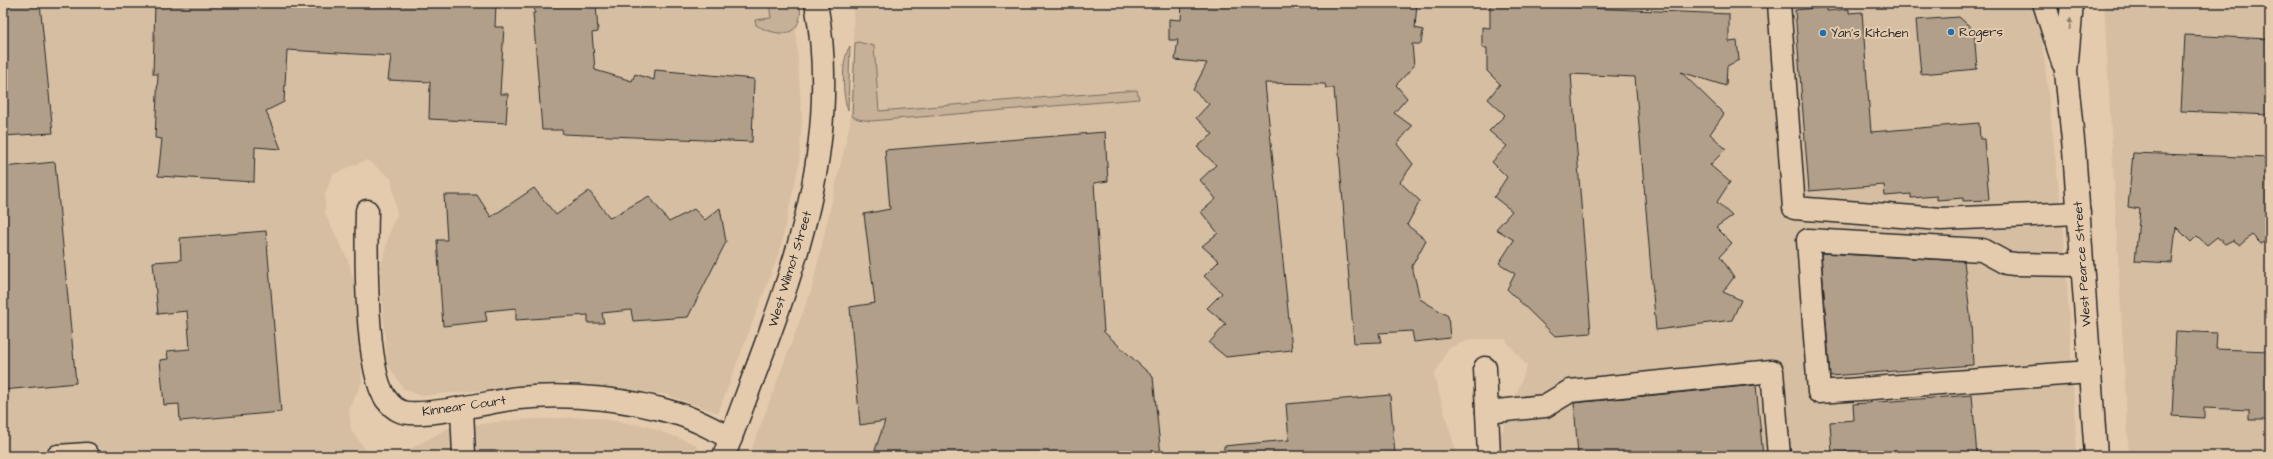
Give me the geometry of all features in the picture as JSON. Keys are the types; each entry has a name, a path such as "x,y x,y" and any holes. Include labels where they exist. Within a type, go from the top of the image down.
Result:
{"street":[{"name":"West Wilmot Street","path":"727,447 778,312 806,222 817,157 824,100 820,26 816,3"},
{"path":"1779,3 1794,208 1941,219 2079,214"},
{"name":"West Pearce Street","path":"2044,3 2066,72"},
{"name":"West Pearce Street","path":"2072,3 2066,72 2079,214 2096,456"},
{"name":"Kinnear Court","path":"367,211 366,257 373,367 379,387 387,400 400,411 416,412 462,408 519,398 592,398 647,406 680,414 727,447"},
{"path":"2082,265 2006,263 1982,250 1808,240 1819,392 2090,372"},
{"path":"1485,368 1489,456"},
{"path":"1487,412 1546,406 1570,391 1772,371 1780,456"},
{"path":"462,408 464,456"},
{"path":"58,456 87,454 88,456"}],"shaded area":[{"path":"3,3 794,3 802,121 799,164 780,250 718,413 667,395 566,382 421,396 403,388 387,364 380,271 391,227 397,214 391,178 367,160 333,174 325,194 325,214 348,260 356,289 362,382 349,409 351,430 365,449 383,455 404,452 449,428 513,420 590,417 646,426 695,444 702,456 3,456"},
{"path":"769,3 800,3 798,23 794,29 789,32 782,33 774,32 756,25 755,20 771,18"},
{"path":"853,3 2038,3 2064,235 2077,456 1502,456 1500,437 1527,366 1505,339 1472,339 1448,348 1434,376 1457,456 749,456 812,288 850,123 854,49"},
{"path":"2104,3 2270,3 2270,456 2129,456"},
{"path":"858,42 874,46 879,111 1137,90 1139,99 871,121 858,119 852,116 855,43"},
{"path":"850,46 848,110 843,78 845,59"}],"building":[{"path":"3,3 40,3 53,133 3,136"},
{"path":"155,3 496,3 495,27 504,27 500,94 508,94 506,123 429,119 430,82 388,80 391,56 287,50 284,102 266,111 281,149 255,147 254,182 158,176 162,139 155,138 158,74 153,74"},
{"path":"534,3 596,3 598,32 592,33 595,70 632,81 635,74 654,80 655,70 754,79 752,142 563,134 562,130 542,130 533,13 535,13"},
{"path":"1182,3 1417,3 1415,28 1423,30 1421,44 1412,44 1414,66 1396,85 1407,98 1394,113 1412,126 1397,144 1413,164 1400,182 1420,201 1407,225 1426,240 1412,266 1420,299 1448,316 1450,338 1414,342 1412,331 1379,333 1381,342 1354,343 1334,88 1326,88 1325,84 1265,83 1292,350 1226,357 1209,343 1226,324 1207,308 1222,293 1204,276 1219,261 1202,246 1218,233 1201,212 1216,199 1200,180 1216,165 1197,147 1213,134 1196,118 1209,104 1193,90 1207,63 1175,60 1178,40 1169,40 1169,19 1181,20"},
{"path":"1490,4 1729,14 1729,42 1737,41 1739,60 1727,66 1726,86 1681,72 1724,114 1710,134 1726,149 1710,165 1730,182 1717,202 1732,216 1716,227 1732,243 1720,256 1734,277 1723,292 1741,300 1732,320 1656,330 1635,77 1571,74 1591,333 1555,336 1507,289 1515,274 1499,263 1514,240 1496,229 1512,211 1494,197 1507,177 1492,162 1507,146 1489,131 1505,115 1488,99 1500,84 1487,71 1487,48 1482,48 1482,27 1490,28"},
{"path":"1827,7 1827,11 1849,9 1849,13 1862,12 1871,132 1979,123 1980,139 1984,139 1989,200 1963,201 1963,198 1937,200 1937,196 1911,198 1911,194 1885,196 1884,185 1809,191 1795,10"},
{"path":"1959,17 1974,30 1977,69 1921,74 1916,20"},
{"path":"2185,35 2270,39 2270,115 2181,111"},
{"path":"1105,132 1108,181 1094,183 1104,332 1153,377 1161,456 873,456 885,421 860,425 850,307 875,303 864,214 890,209 885,150"},
{"path":"2133,153 2270,158 2270,239 2261,244 2252,235 2240,245 2233,240 2225,244 2217,237 2207,245 2197,236 2191,242 2176,227 2172,263 2135,261 2140,209 2128,207"},
{"path":"55,162 76,383 3,390 3,167"},
{"path":"534,188 556,215 589,191 610,218 649,196 669,222 694,209 705,220 720,208 726,242 688,317 633,321 631,310 602,313 604,323 588,323 588,315 516,320 516,308 485,311 487,321 443,326 437,240 447,240 444,195 477,195 491,217"},
{"path":"266,231 281,412 180,421 179,404 164,405 160,360 168,359 167,351 190,349 187,311 158,314 153,262 181,260 180,238"},
{"path":"1821,253 1964,261 1971,323 1973,365 1830,376"},
{"path":"2176,331 2217,333 2216,349 2270,351 2270,420 2249,420 2249,410 2204,408 2204,418 2172,416"},
{"path":"1756,385 1763,456 1578,456 1574,403"},
{"path":"1390,395 1395,454 1389,456 1224,456 1224,446 1289,440 1286,404"},
{"path":"1972,395 1977,456 1856,456 1856,451 1832,453 1830,422 1854,420 1853,404"}],"place":[{"name":"Rogers","path":"1951,32"},
{"name":"Yan's Kitchen","path":"1823,33"}]}
